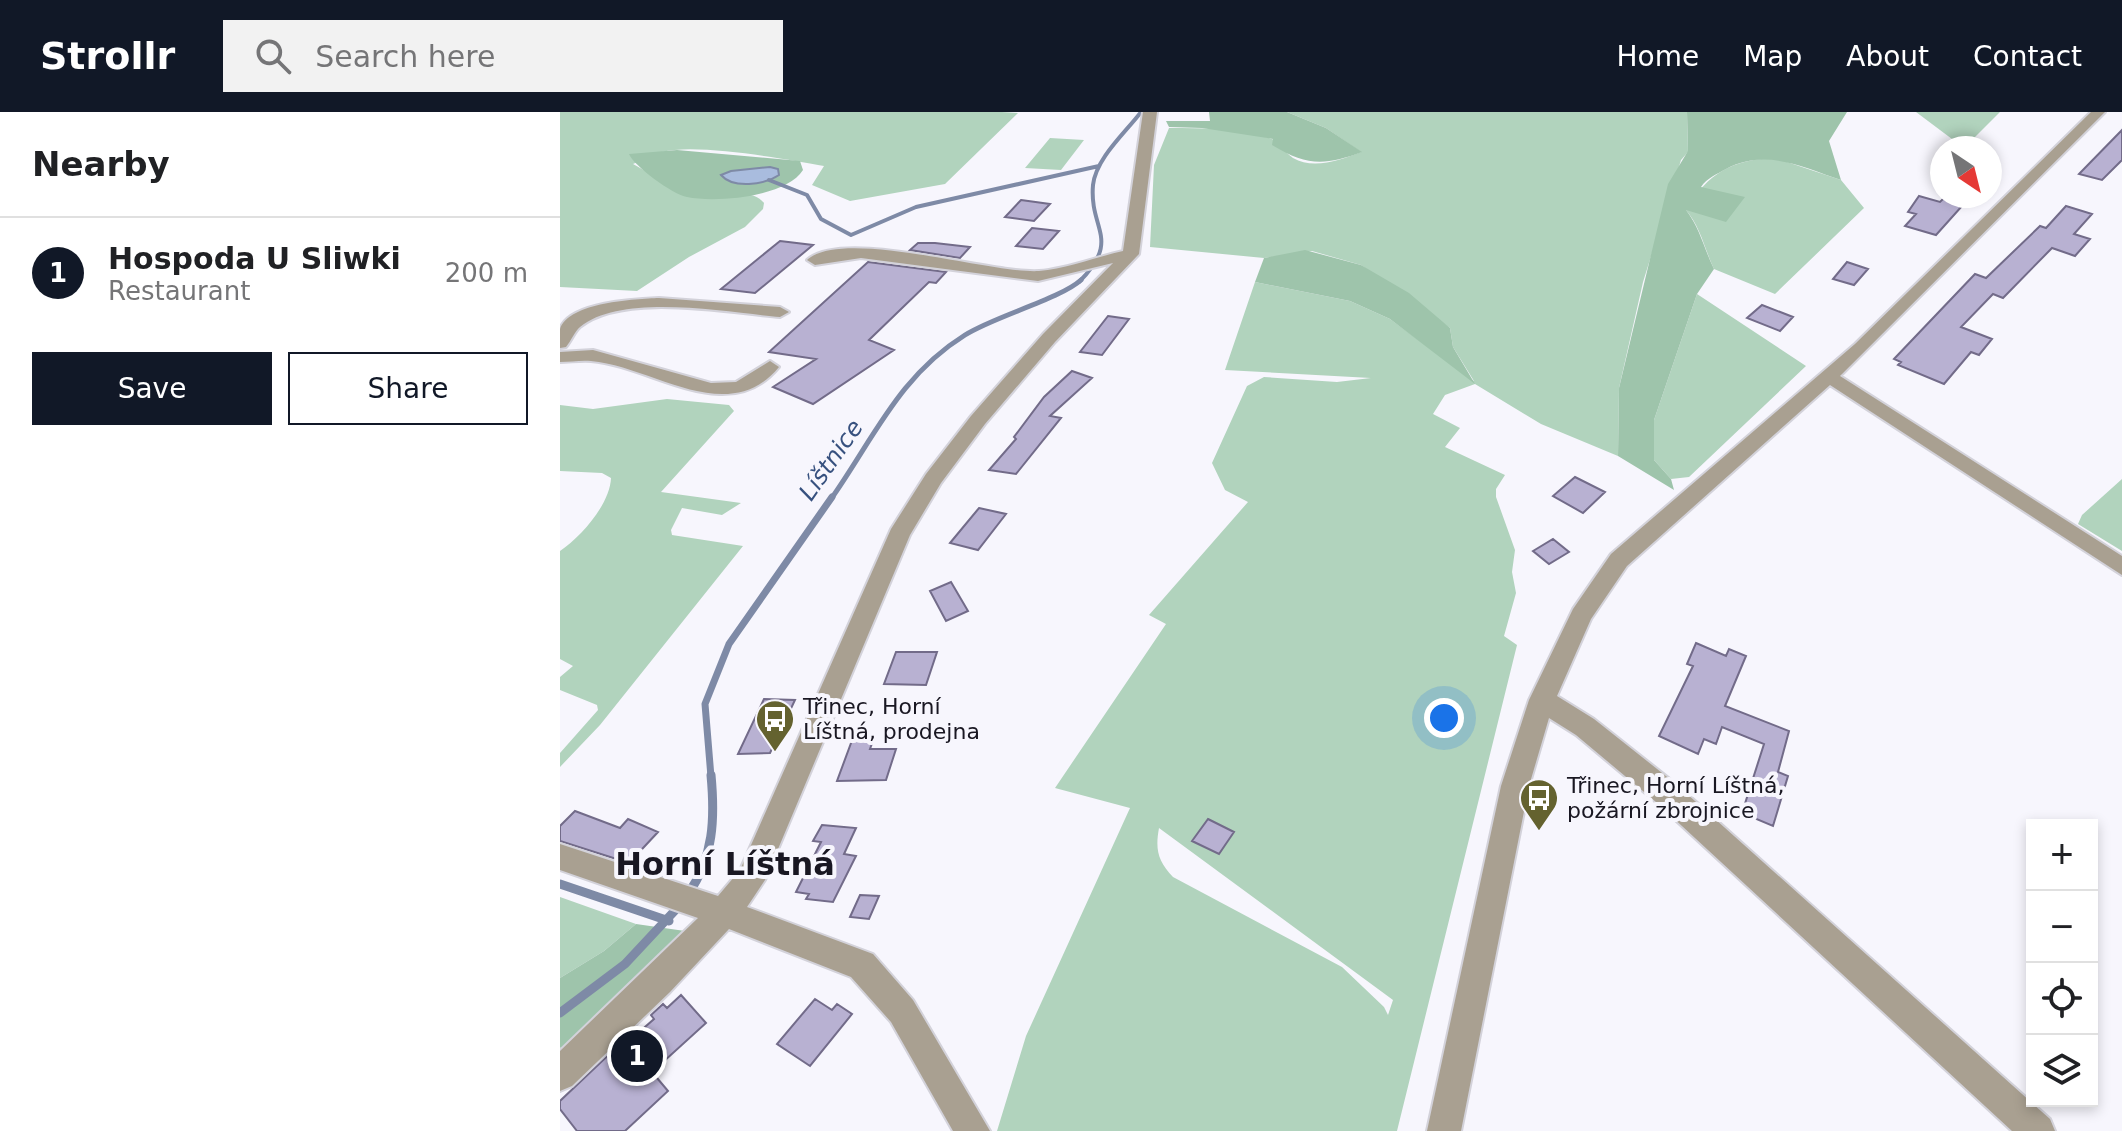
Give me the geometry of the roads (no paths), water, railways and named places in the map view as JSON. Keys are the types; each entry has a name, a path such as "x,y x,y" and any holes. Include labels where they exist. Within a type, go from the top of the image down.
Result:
{"street":[{"path":"560,1074 725,913 750,880 899,535 933,479 978,420 1049,338 1131,254 1150,112"},
{"path":"1444,1131 1515,786 1542,700 1581,615 1619,560 1828,376 2098,112"},
{"path":"815,260 861,253 1038,276 1131,254"},
{"path":"560,343 575,323 610,306 637,303 780,312"},
{"path":"560,357 593,355 710,389 741,387 770,367"},
{"path":"1828,376 2122,567"},
{"path":"1542,700 1585,727 1666,793 2038,1131"},
{"path":"560,857 725,913 862,965 902,1011 973,1131"}],"water":[{"path":"778,169 779,175 757,183 741,184 721,175 731,171"}],"waterway":[{"name":"Líštnice","path":"1080,280 1099,255 1101,244 1093,200 1095,175 1106,155 1141,112"},
{"path":"769,180 807,195 821,219 851,235 916,207 1099,166"},
{"name":"Líštnice","path":"831,499 889,410 922,369 942,351 978,328 1058,294 1080,280"},
{"name":"Líštnice","path":"711,777 705,704 729,644 832,497"},
{"name":"Líštnice","path":"688,894 703,866 711,837 711,775"},
{"name":"Líštnice","path":"560,884 666,920"},
{"name":"Líštnice","path":"666,920 681,904"},
{"name":"Líštnice","path":"560,1013 625,964 666,920"}],"place":[{"name":"Třinec, Horní Líštná, prodejna","path":"775,753"},
{"name":"Třinec, Horní Líštná, požární zbrojnice","path":"1539,832"},
{"name":"Hospoda U Sliwki","path":"637,1056"}],"district":[{"name":"Horní Líštná","path":"725,864"}]}
